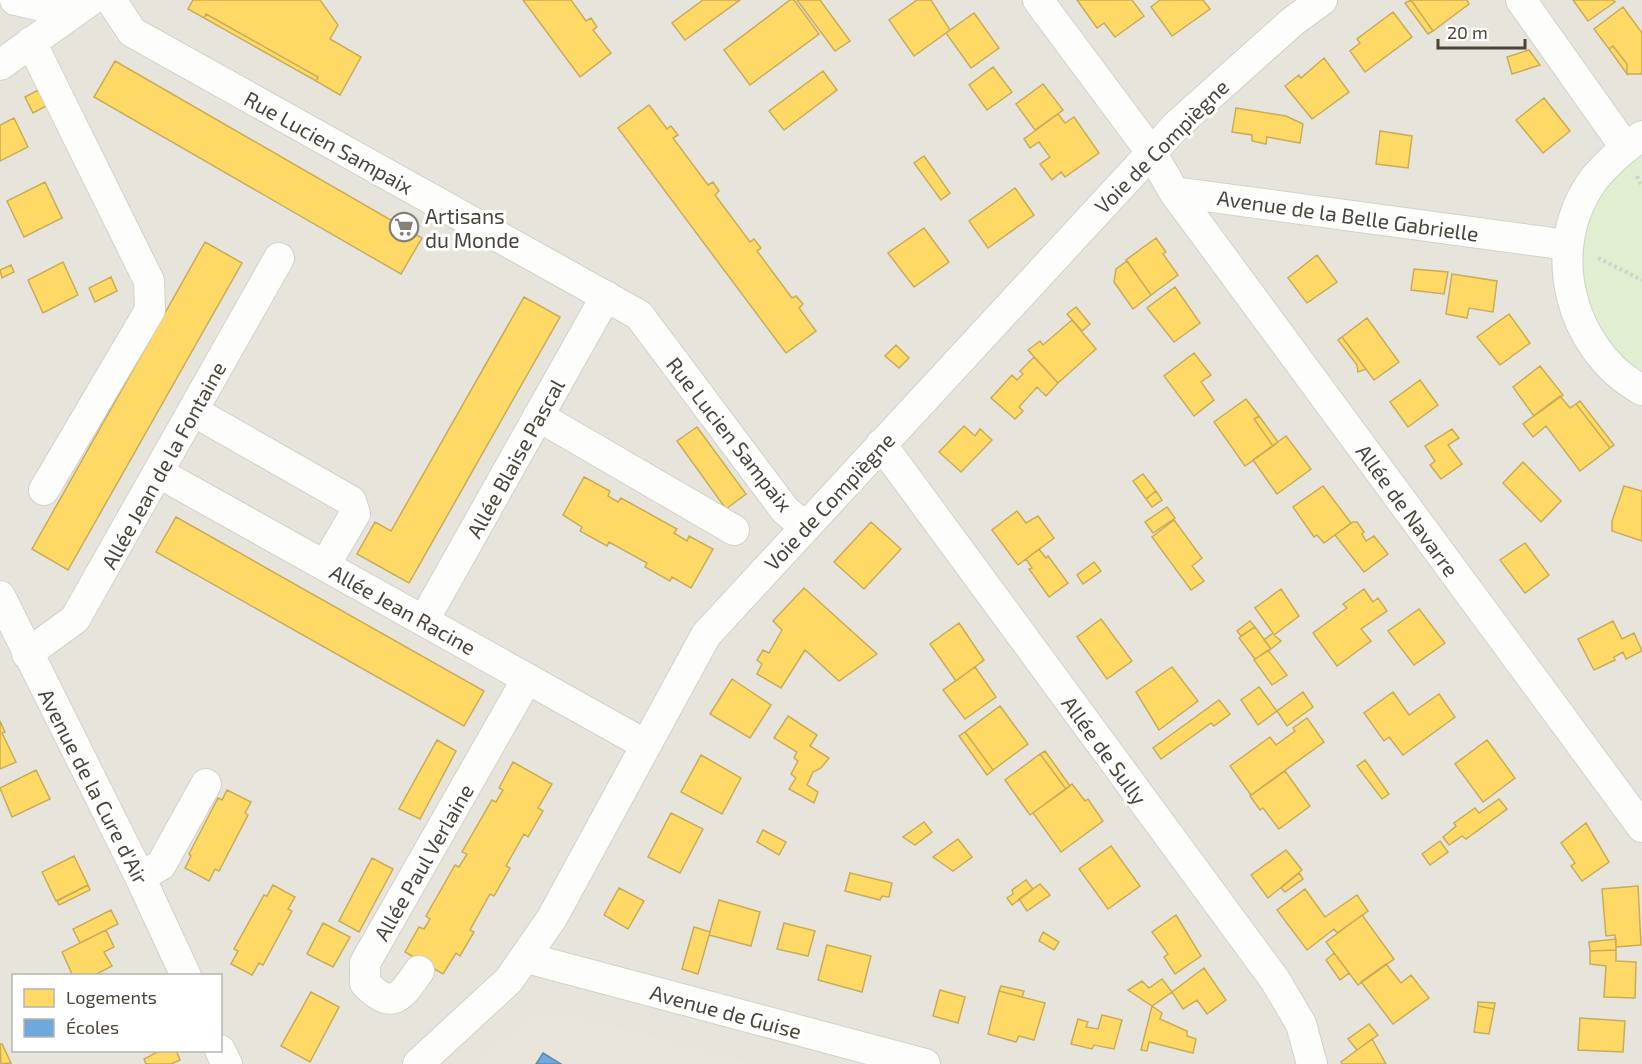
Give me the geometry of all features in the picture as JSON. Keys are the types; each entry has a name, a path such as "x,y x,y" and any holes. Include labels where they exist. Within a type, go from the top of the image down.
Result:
{"street":[{"path":"15,0 81,7"},
{"name":"Rue Lucien Sampaix","path":"111,0 132,32 639,315 785,510 805,527"},
{"path":"1038,0 1151,152 1174,192"},
{"name":"Voie de Compiègne","path":"418,1064 509,980 526,958 552,918 706,634 1177,125 1292,22 1322,0"},
{"path":"1521,0 1634,142 1593,181 1577,211 1568,250 1572,298 1588,339 1617,372 1642,390"},
{"path":"0,65 81,7"},
{"path":"31,42 149,281 150,310 44,490"},
{"name":"Avenue de la Belle Gabrielle","path":"1174,192 1568,250"},
{"name":"Allée de Navarre","path":"1174,192 1642,827"},
{"name":"Allée Jean de la Fontaine","path":"27,654 75,619 279,258"},
{"name":"Allée Blaise Pascal","path":"424,620 606,296"},
{"path":"193,411 351,501 355,514 325,565"},
{"path":"538,416 734,530"},
{"name":"Allée de Sully","path":"881,444 1275,981 1301,1024 1312,1064"},
{"name":"Allée Jean Racine","path":"159,473 646,745"},
{"name":"Avenue de la Cure d'Air","path":"0,596 140,877 186,974"},
{"name":"Allée Paul Verlaine","path":"419,971 402,996 393,999 376,995 365,983 365,963 527,680"},
{"path":"140,877 161,865 206,784"},
{"name":"Avenue de Guise","path":"526,958 925,1064"}],"path":[{"path":"1568,250 1599,258 1642,280"}],"shaded area":[{"path":"0,0 1642,0 1642,1064 0,1064"},
{"path":"568,1014 758,1064 473,1064 534,1015"}],"green space":[{"path":"1642,147 1642,379 1608,348 1579,279 1583,227 1601,187"}],"building: Logements":[{"path":"193,0 320,0 338,25 330,39 361,57 340,95 316,81 318,77 206,14 204,18 188,9"},
{"path":"523,0 571,0 586,21 591,18 597,27 593,30 611,53 580,77"},
{"path":"703,0 740,0 685,40 672,23"},
{"path":"790,0 794,0 819,34 750,85 724,50"},
{"path":"797,0 820,0 850,41 835,51"},
{"path":"917,0 931,0 950,30 914,56 889,20"},
{"path":"1077,0 1132,0 1144,16 1115,37 1104,23 1097,28"},
{"path":"1160,0 1203,0 1210,9 1172,36 1151,7"},
{"path":"1411,0 1433,31 1428,34 1405,3"},
{"path":"1411,0 1467,0 1469,4 1433,31"},
{"path":"1573,0 1613,0 1615,2 1588,21"},
{"path":"1623,7 1642,33 1642,74 1627,74 1627,64 1613,46 1609,49 1594,29"},
{"path":"1393,12 1412,37 1365,72 1350,51 1360,43 1357,39"},
{"path":"974,13 999,48 971,68 946,33"},
{"path":"206,14 318,77 316,81 204,18"},
{"path":"1613,46 1627,64 1627,74 1609,49"},
{"path":"1529,50 1540,65 1512,74 1507,57"},
{"path":"1324,58 1349,92 1312,119 1285,86 1299,75 1301,78"},
{"path":"115,61 422,238 401,274 94,97"},
{"path":"993,67 1012,92 987,110 969,85"},
{"path":"823,71 837,90 784,130 769,111"},
{"path":"1043,84 1063,110 1035,130 1016,104"},
{"path":"38,90 46,106 33,113 25,97"},
{"path":"1544,98 1570,131 1543,153 1516,120"},
{"path":"649,105 667,129 671,126 678,135 673,138 708,185 713,182 719,191 715,195 750,242 754,239 761,248 757,251 792,298 796,296 803,304 799,308 816,331 786,353 618,128"},
{"path":"1236,108 1286,116 1303,124 1300,143 1267,137 1266,144 1252,141 1252,135 1232,132"},
{"path":"1058,114 1065,123 1074,117 1099,153 1065,177 1061,172 1052,180 1040,164 1050,157 1039,142 1030,148 1024,139"},
{"path":"14,118 28,147 0,161 0,125"},
{"path":"1380,131 1412,136 1408,168 1376,164"},
{"path":"924,156 950,193 941,200 914,163"},
{"path":"45,182 62,218 24,237 7,201"},
{"path":"1015,188 1034,215 988,248 969,221"},
{"path":"924,228 949,262 914,287 888,253"},
{"path":"1156,238 1166,252 1163,254 1178,275 1151,295 1126,260"},
{"path":"205,242 242,263 68,570 32,549"},
{"path":"1317,255 1337,282 1307,303 1288,278"},
{"path":"1127,261 1151,295 1133,309 1114,282 1116,269"},
{"path":"63,262 78,295 43,313 28,280"},
{"path":"11,265 14,272 2,278 0,270"},
{"path":"1414,269 1448,272 1444,294 1411,290"},
{"path":"1452,274 1497,281 1493,312 1469,308 1467,318 1446,314"},
{"path":"111,277 117,291 95,302 89,288"},
{"path":"1175,287 1200,323 1174,342 1147,308"},
{"path":"524,297 560,317 409,583 357,554 375,522 391,531"},
{"path":"1076,307 1090,324 1082,331 1067,314"},
{"path":"1509,314 1530,343 1500,365 1477,337"},
{"path":"1367,318 1399,362 1374,380 1342,337"},
{"path":"1072,320 1096,349 1058,383 1028,350 1040,341 1043,345"},
{"path":"1342,337 1366,369 1358,372 1357,365 1338,340"},
{"path":"896,345 909,358 899,368 885,356"},
{"path":"1194,353 1211,375 1201,382 1214,400 1194,416 1164,376"},
{"path":"1034,357 1058,383 1046,396 1037,387 1019,407 1023,411 1015,419 991,398 1012,375 1017,380 1023,374 1020,371"},
{"path":"1540,366 1563,395 1534,416 1513,387"},
{"path":"1420,380 1438,405 1408,427 1390,402"},
{"path":"1560,396 1570,408 1576,404 1610,448 1580,471 1546,426 1533,437 1523,424"},
{"path":"1246,399 1259,416 1254,419 1273,446 1245,466 1214,422"},
{"path":"1580,401 1614,445 1610,448 1576,404"},
{"path":"1259,416 1278,442 1273,446 1254,419"},
{"path":"964,426 975,436 980,429 992,440 961,472 939,452"},
{"path":"697,427 746,494 726,509 677,441"},
{"path":"1452,429 1459,438 1448,445 1462,464 1441,479 1430,465 1435,461 1425,446"},
{"path":"1286,436 1311,469 1277,494 1253,460"},
{"path":"1523,462 1561,501 1541,522 1503,483"},
{"path":"1143,474 1156,491 1146,499 1133,481"},
{"path":"584,477 610,491 608,496 618,502 621,498 677,529 674,533 687,541 689,536 713,549 691,588 672,577 670,581 645,567 647,563 609,542 607,546 580,531 582,527 563,515"},
{"path":"1323,486 1351,523 1324,543 1317,535 1314,537 1293,507"},
{"path":"1624,486 1642,491 1642,541 1612,531 1612,521"},
{"path":"1156,491 1162,500 1152,507 1146,499"},
{"path":"1167,507 1175,518 1153,533 1145,522"},
{"path":"1017,511 1026,523 1038,516 1054,538 1018,565 992,530"},
{"path":"176,517 484,691 464,726 156,552"},
{"path":"1174,520 1202,558 1192,566 1204,581 1191,590 1152,537"},
{"path":"871,522 901,549 864,589 834,562"},
{"path":"1353,522 1357,522 1364,532 1362,534 1366,541 1374,536 1388,554 1364,572 1335,535"},
{"path":"1525,543 1549,575 1525,593 1500,560"},
{"path":"1039,549 1046,558 1048,556 1068,583 1049,597 1029,569 1032,568 1026,559"},
{"path":"1094,562 1101,571 1083,584 1077,575"},
{"path":"804,588 877,654 839,681 805,650 781,688 757,674 762,664 757,660 763,650 769,653 782,630 773,621"},
{"path":"1281,589 1299,616 1274,635 1281,641 1271,649 1264,640 1273,633 1255,608"},
{"path":"1364,589 1373,602 1378,598 1387,611 1361,629 1371,641 1337,666 1313,633 1347,608 1343,604"},
{"path":"1419,609 1445,643 1414,665 1388,631"},
{"path":"1101,619 1132,661 1107,679 1077,637"},
{"path":"1250,621 1255,627 1241,636 1237,631"},
{"path":"1613,621 1622,639 1634,633 1642,651 1626,659 1623,652 1614,657 1615,660 1594,670 1578,639"},
{"path":"959,623 984,660 956,681 930,644"},
{"path":"1255,627 1271,649 1255,659 1239,638"},
{"path":"1268,650 1287,675 1272,685 1254,660"},
{"path":"975,667 996,697 965,719 943,690"},
{"path":"1172,667 1198,701 1159,730 1136,692"},
{"path":"732,679 771,705 750,738 710,714"},
{"path":"1259,687 1277,711 1258,725 1241,700"},
{"path":"1303,692 1313,707 1287,726 1277,711"},
{"path":"1393,692 1409,715 1439,694 1455,717 1403,755 1389,737 1384,741 1364,713"},
{"path":"1219,700 1230,714 1214,726 1211,723 1161,759 1153,748"},
{"path":"1000,706 1028,744 993,770 965,732"},
{"path":"788,716 817,735 810,746 829,758 821,768 813,772 807,785 818,792 814,803 789,789 796,778 791,774 798,761 794,758 797,752 774,738"},
{"path":"1307,718 1324,742 1251,795 1230,766 1270,737 1276,745 1295,731 1293,728"},
{"path":"0,721 5,732 2,733 16,762 0,769"},
{"path":"965,732 993,770 987,775 959,736"},
{"path":"437,740 456,751 420,819 399,809"},
{"path":"1487,740 1515,778 1483,802 1455,764"},
{"path":"1045,751 1070,786 1066,789 1040,754"},
{"path":"1040,754 1066,789 1030,815 1005,780"},
{"path":"701,755 741,778 722,814 681,792"},
{"path":"1365,760 1389,794 1382,799 1357,766"},
{"path":"513,762 552,784 538,808 543,811 528,837 524,834 506,866 510,868 494,896 490,894 470,930 474,932 460,956 456,953 443,974 405,952 419,927 424,929 430,919 426,916 455,865 459,867 467,854 462,852 492,800 496,802 503,790 499,788"},
{"path":"36,770 50,799 12,817 0,788"},
{"path":"1285,771 1310,806 1279,829 1263,808 1260,810 1250,796"},
{"path":"1072,784 1085,801 1088,799 1103,821 1061,852 1033,813"},
{"path":"227,790 251,802 245,813 248,815 219,871 215,869 209,881 185,868 191,856 189,854 218,798 222,800"},
{"path":"1499,799 1507,809 1466,839 1462,836 1449,845 1443,837 1456,826 1454,823 1475,808 1479,813"},
{"path":"671,813 703,829 680,873 648,857"},
{"path":"924,822 932,832 915,845 903,837"},
{"path":"1586,823 1609,862 1582,881 1571,866 1575,863 1561,843"},
{"path":"763,830 786,842 779,855 757,842"},
{"path":"958,839 972,857 953,871 933,857"},
{"path":"1440,841 1448,852 1430,865 1422,854"},
{"path":"1111,846 1140,886 1108,909 1079,869"},
{"path":"1286,850 1302,870 1268,898 1251,875"},
{"path":"74,856 88,885 56,901 42,872"},
{"path":"372,858 393,869 359,932 339,921"},
{"path":"850,873 892,883 889,897 882,896 880,900 845,891"},
{"path":"1299,873 1303,879 1285,892 1281,888"},
{"path":"1026,880 1033,889 1012,905 1007,898 1013,894 1012,890"},
{"path":"1040,884 1050,895 1027,911 1019,899"},
{"path":"88,885 90,890 59,905 57,901"},
{"path":"273,885 295,897 288,909 292,911 263,965 259,963 252,975 231,964 238,951 234,949 264,895 267,896"},
{"path":"1638,886 1641,945 1616,947 1615,935 1606,936 1602,889"},
{"path":"619,888 644,901 628,929 604,915"},
{"path":"1305,889 1325,917 1357,895 1368,911 1337,933 1334,929 1307,950 1277,910"},
{"path":"719,900 760,912 751,946 709,935"},
{"path":"111,910 118,924 80,943 73,929"},
{"path":"1176,915 1201,956 1175,974 1164,957 1168,954 1152,932"},
{"path":"1362,915 1394,959 1358,985 1326,942"},
{"path":"323,923 350,937 333,967 307,954"},
{"path":"784,923 815,931 808,956 777,949"},
{"path":"694,927 710,932 698,974 682,969"},
{"path":"106,930 114,947 104,952 112,966 97,974 72,974 62,952"},
{"path":"1043,932 1059,942 1054,950 1039,941"},
{"path":"1616,939 1616,950 1590,951 1589,942"},
{"path":"827,945 871,956 862,992 818,980"},
{"path":"1616,950 1616,961 1636,962 1635,998 1604,997 1606,966 1590,964 1590,951"},
{"path":"1334,953 1349,973 1340,980 1326,960"},
{"path":"1386,964 1401,983 1411,975 1429,998 1393,1024 1361,982"},
{"path":"1204,968 1226,1000 1207,1014 1197,1000 1183,1009 1172,992"},
{"path":"1162,979 1172,992 1152,1006 1128,990 1142,981 1149,988"},
{"path":"1001,986 1024,991 1022,997 999,991"},
{"path":"940,990 965,997 958,1023 933,1016"},
{"path":"999,991 1045,1003 1034,1040 1019,1036 1016,1042 988,1034"},
{"path":"311,992 339,1007 310,1062 281,1046"},
{"path":"1478,1002 1495,1003 1494,1009 1478,1006"},
{"path":"1152,1006 1162,1013 1160,1019 1187,1031 1187,1036 1196,1039 1193,1053 1149,1042 1147,1051 1141,1050"},
{"path":"1478,1006 1494,1009 1489,1034 1474,1032"},
{"path":"1102,1015 1122,1020 1114,1049 1094,1045 1092,1049 1071,1044 1078,1019 1088,1022 1086,1027 1098,1029"},
{"path":"1580,1018 1625,1021 1623,1052 1578,1050"},
{"path":"1369,1024 1378,1035 1357,1050 1348,1039"},
{"path":"1372,1039 1386,1064 1342,1064 1341,1062"},
{"path":"0,1044 2,1044 11,1063 1,1064"},
{"path":"157,1052 177,1052 180,1060 171,1064 146,1064 144,1059"}],"building: Écoles":[{"path":"543,1053 561,1064 536,1064"}],"place":[{"name":"Artisans du Monde","path":"404,227"}]}
